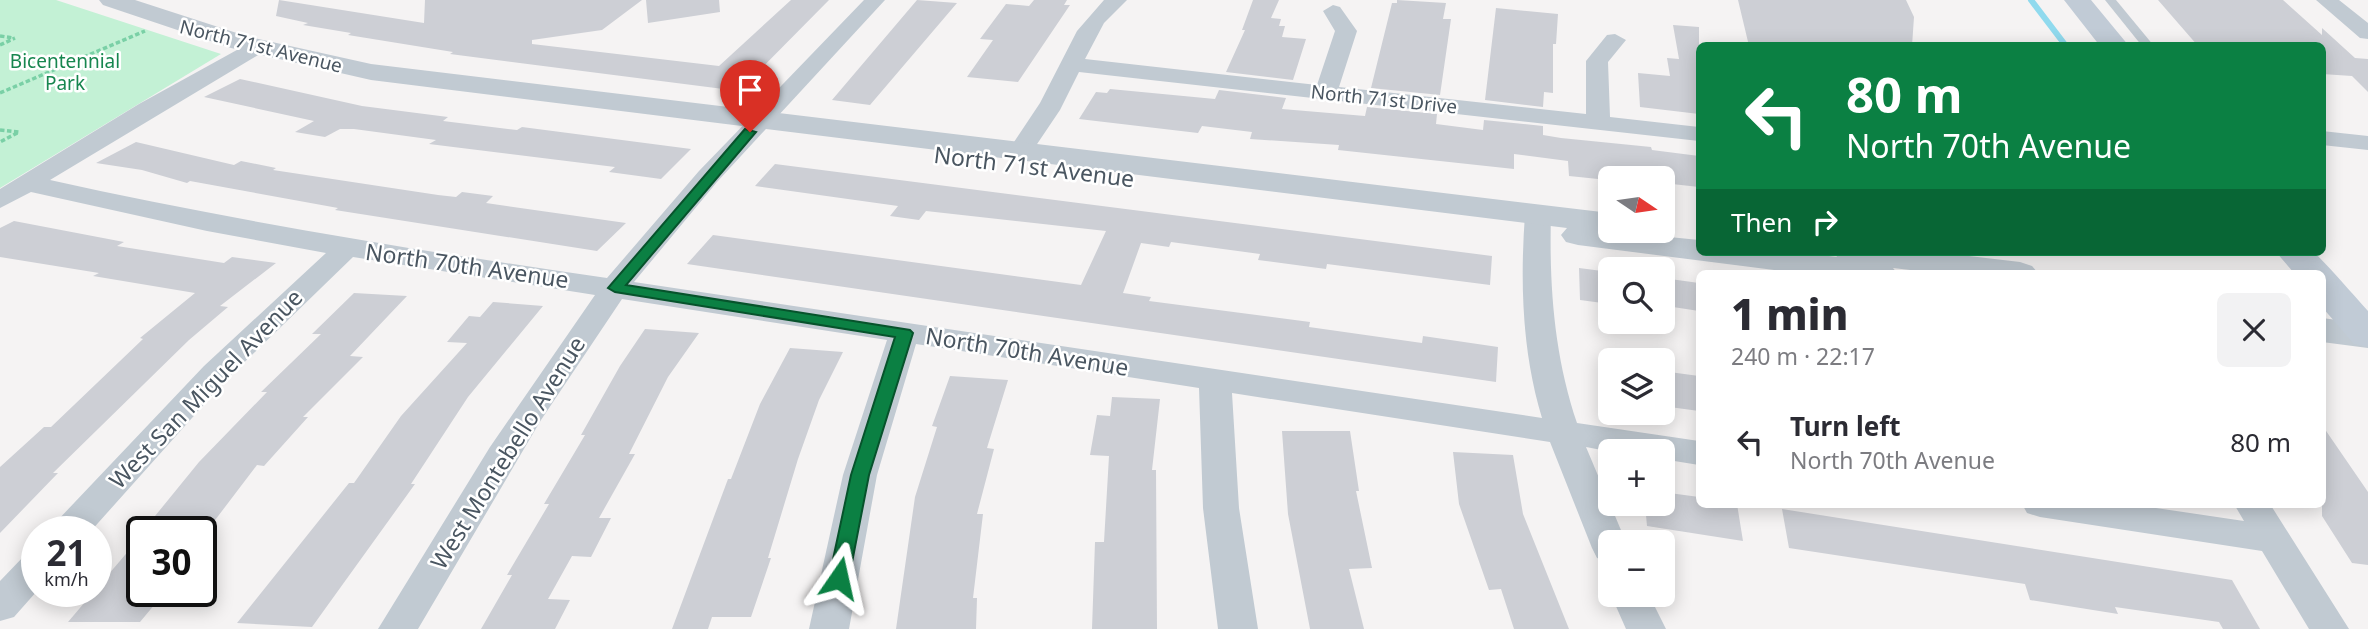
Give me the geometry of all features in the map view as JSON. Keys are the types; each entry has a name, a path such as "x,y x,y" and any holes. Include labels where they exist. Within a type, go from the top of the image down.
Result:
{"main road":[{"path":"2077,0 2112,42"},
{"path":"2298,256 2311,270"},
{"path":"2326,289 2350,324"}],"street":[{"name":"North 71st Avenue","path":"112,0 168,22 255,47 371,72 439,93 755,125 1537,222 1696,249"},
{"name":"West Montebello Avenue","path":"398,629 522,422 615,288 755,125 874,0"},
{"path":"1016,158 1057,95 1069,64 1105,7 1116,0"},
{"path":"2326,0 2368,33"},
{"path":"1326,92 1346,31 1332,11"},
{"path":"1598,123 1597,61 1615,40"},
{"path":"0,200 255,47"},
{"name":"North 71st Drive","path":"1069,64 1696,134"},
{"path":"2326,138 2368,143"},
{"name":"North 70th Avenue","path":"27,183 207,223 347,248 1696,453"},
{"name":"North 71st Avenue","path":"1537,222 1598,223"},
{"path":"1537,222 1538,309 1545,366 1565,432 1603,530"},
{"path":"1675,231 1696,234"},
{"name":"West San Miguel Avenue","path":"84,516 215,373 347,248"},
{"path":"1817,256 1987,270"},
{"path":"1843,257 1872,270"},
{"path":"829,629 860,475 904,333"},
{"path":"1215,381 1221,508 1238,629"},
{"path":"2067,508 2274,539"},
{"path":"2255,508 2329,629"},
{"path":"0,606 21,583"},
{"path":"1636,607 1646,629"}],"lane":[{"path":"2110,0 2146,42"}],"path":[{"path":"0,93 168,22"},
{"path":"0,36 15,38 0,45"},
{"path":"0,130 19,132 0,142"}],"green space":[{"name":"Bicentennial Park","path":"0,0 56,0 221,54 0,188"}],"building":[{"path":"279,0 424,23 425,0 642,0 602,30 532,40 532,44 719,66 791,0 829,0 739,91 450,54 453,52 348,35 351,33 303,25 308,23 276,16"},
{"path":"646,0 719,0 720,12 648,23"},
{"path":"917,0 957,3 870,105 832,100"},
{"path":"1034,0 1067,0 1064,5 1070,5 1018,82 967,77 993,40 980,39 1006,4 1029,6"},
{"path":"1253,0 1279,0 1271,18 1281,19 1279,26 1285,26 1282,37 1306,39 1293,80 1226,72 1245,30 1242,30"},
{"path":"1397,0 1446,3 1443,19 1451,19 1440,95 1371,88 1392,3 1397,3"},
{"path":"1738,0 1906,0 1914,17 1912,42 1748,42"},
{"path":"2158,0 2283,0 2322,35 2322,28 2355,58 2368,59 2368,92 2352,76 2326,74 2326,42 2195,42"},
{"path":"1496,8 1558,14 1556,44 1553,44 1553,93 1544,92 1543,107 1485,100"},
{"path":"1673,25 1699,27 1699,42 1696,42 1696,114 1640,107 1638,73 1670,76 1667,58 1679,59"},
{"path":"240,79 362,106 448,117 443,121 517,130 522,127 691,149 661,179 609,172 615,167 429,144 436,140 354,129 340,129 325,137 295,132 314,121 204,97"},
{"path":"1110,89 1215,99 1219,90 1286,98 1282,109 1365,116 1367,107 1437,114 1436,124 1483,130 1484,120 1543,126 1543,135 1651,147 1652,150 1696,156 1696,187 1675,184 1675,166 1598,166 1598,179 1569,176 1568,161 1514,154 1514,169 1338,150 1339,145 1250,139 1252,132 1202,126 1198,133 1079,119 1096,92 1107,93"},
{"path":"136,142 234,165 241,161 276,168 273,170 438,195 456,197 462,192 493,196 486,203 626,223 597,251 335,210 338,208 190,181 187,183 142,170 96,163"},
{"path":"775,164 1492,256 1490,285 1327,264 1326,269 1258,260 1260,254 1171,242 1169,247 1141,243 1123,293 1151,297 1149,301 1310,322 1309,327 1422,343 1423,336 1498,347 1496,382 687,264 713,235 1081,285 1106,231 926,211 919,220 890,216 898,206 755,186"},
{"path":"14,221 124,242 117,246 224,263 232,257 276,263 220,306 228,307 189,340 53,473 58,473 0,533 0,467 44,427 51,427 143,339 140,338 195,293 93,276 99,273 0,257 0,228"},
{"path":"1579,268 1598,270 1598,302 1580,300"},
{"path":"1675,280 1696,283 1696,311 1675,307"},
{"path":"354,293 407,296 350,356 363,357 303,417 308,417 264,466 257,465 217,518 155,516 199,462 267,392 261,392 321,334 312,334"},
{"path":"493,302 543,306 468,397 411,484 415,484 312,627 237,623 349,483 354,483 401,416 467,343 447,342 469,316 480,317"},
{"path":"645,329 699,333 668,377 629,454 635,454 599,518 611,518 591,557 572,556 548,599 570,600 555,629 481,629 512,575 507,575 549,504 544,504 585,435 581,435 620,366"},
{"path":"790,348 843,352 819,400 798,459 768,558 771,558 751,617 712,617 708,629 672,629 728,479 731,479 760,404"},
{"path":"1675,373 1696,376 1696,411 1675,408"},
{"path":"950,376 1008,380 987,448 994,449 977,514 983,514 973,598 977,598 976,629 896,629 915,497 937,427 932,426"},
{"path":"1112,397 1160,399 1152,470 1156,470 1157,629 1092,629 1095,542 1104,542 1109,456 1090,455 1097,415 1110,416"},
{"path":"1282,431 1350,431 1359,491 1356,491 1372,568 1349,569 1364,629 1310,629 1288,514"},
{"path":"2326,431 2368,492 2368,565 2352,563 2322,516 2322,508 2326,508"},
{"path":"1453,452 1513,455 1523,514 1569,629 1514,629 1501,589 1489,590 1459,504"},
{"path":"1675,494 1696,497 1696,508 1738,508 1743,541 1675,530 1647,526 1646,516 1675,516"},
{"path":"1782,509 2232,580 2260,629 2223,629 2219,622 2115,607 2118,614 2030,600 2025,584 1789,548"},
{"path":"126,554 126,607 152,607 140,622 68,622 81,607 112,607 112,570"}],"waterway":[{"path":"2031,0 2063,42"}],"route":[{"path":"750,132 615,288 904,333 860,475 839,578"}]}
